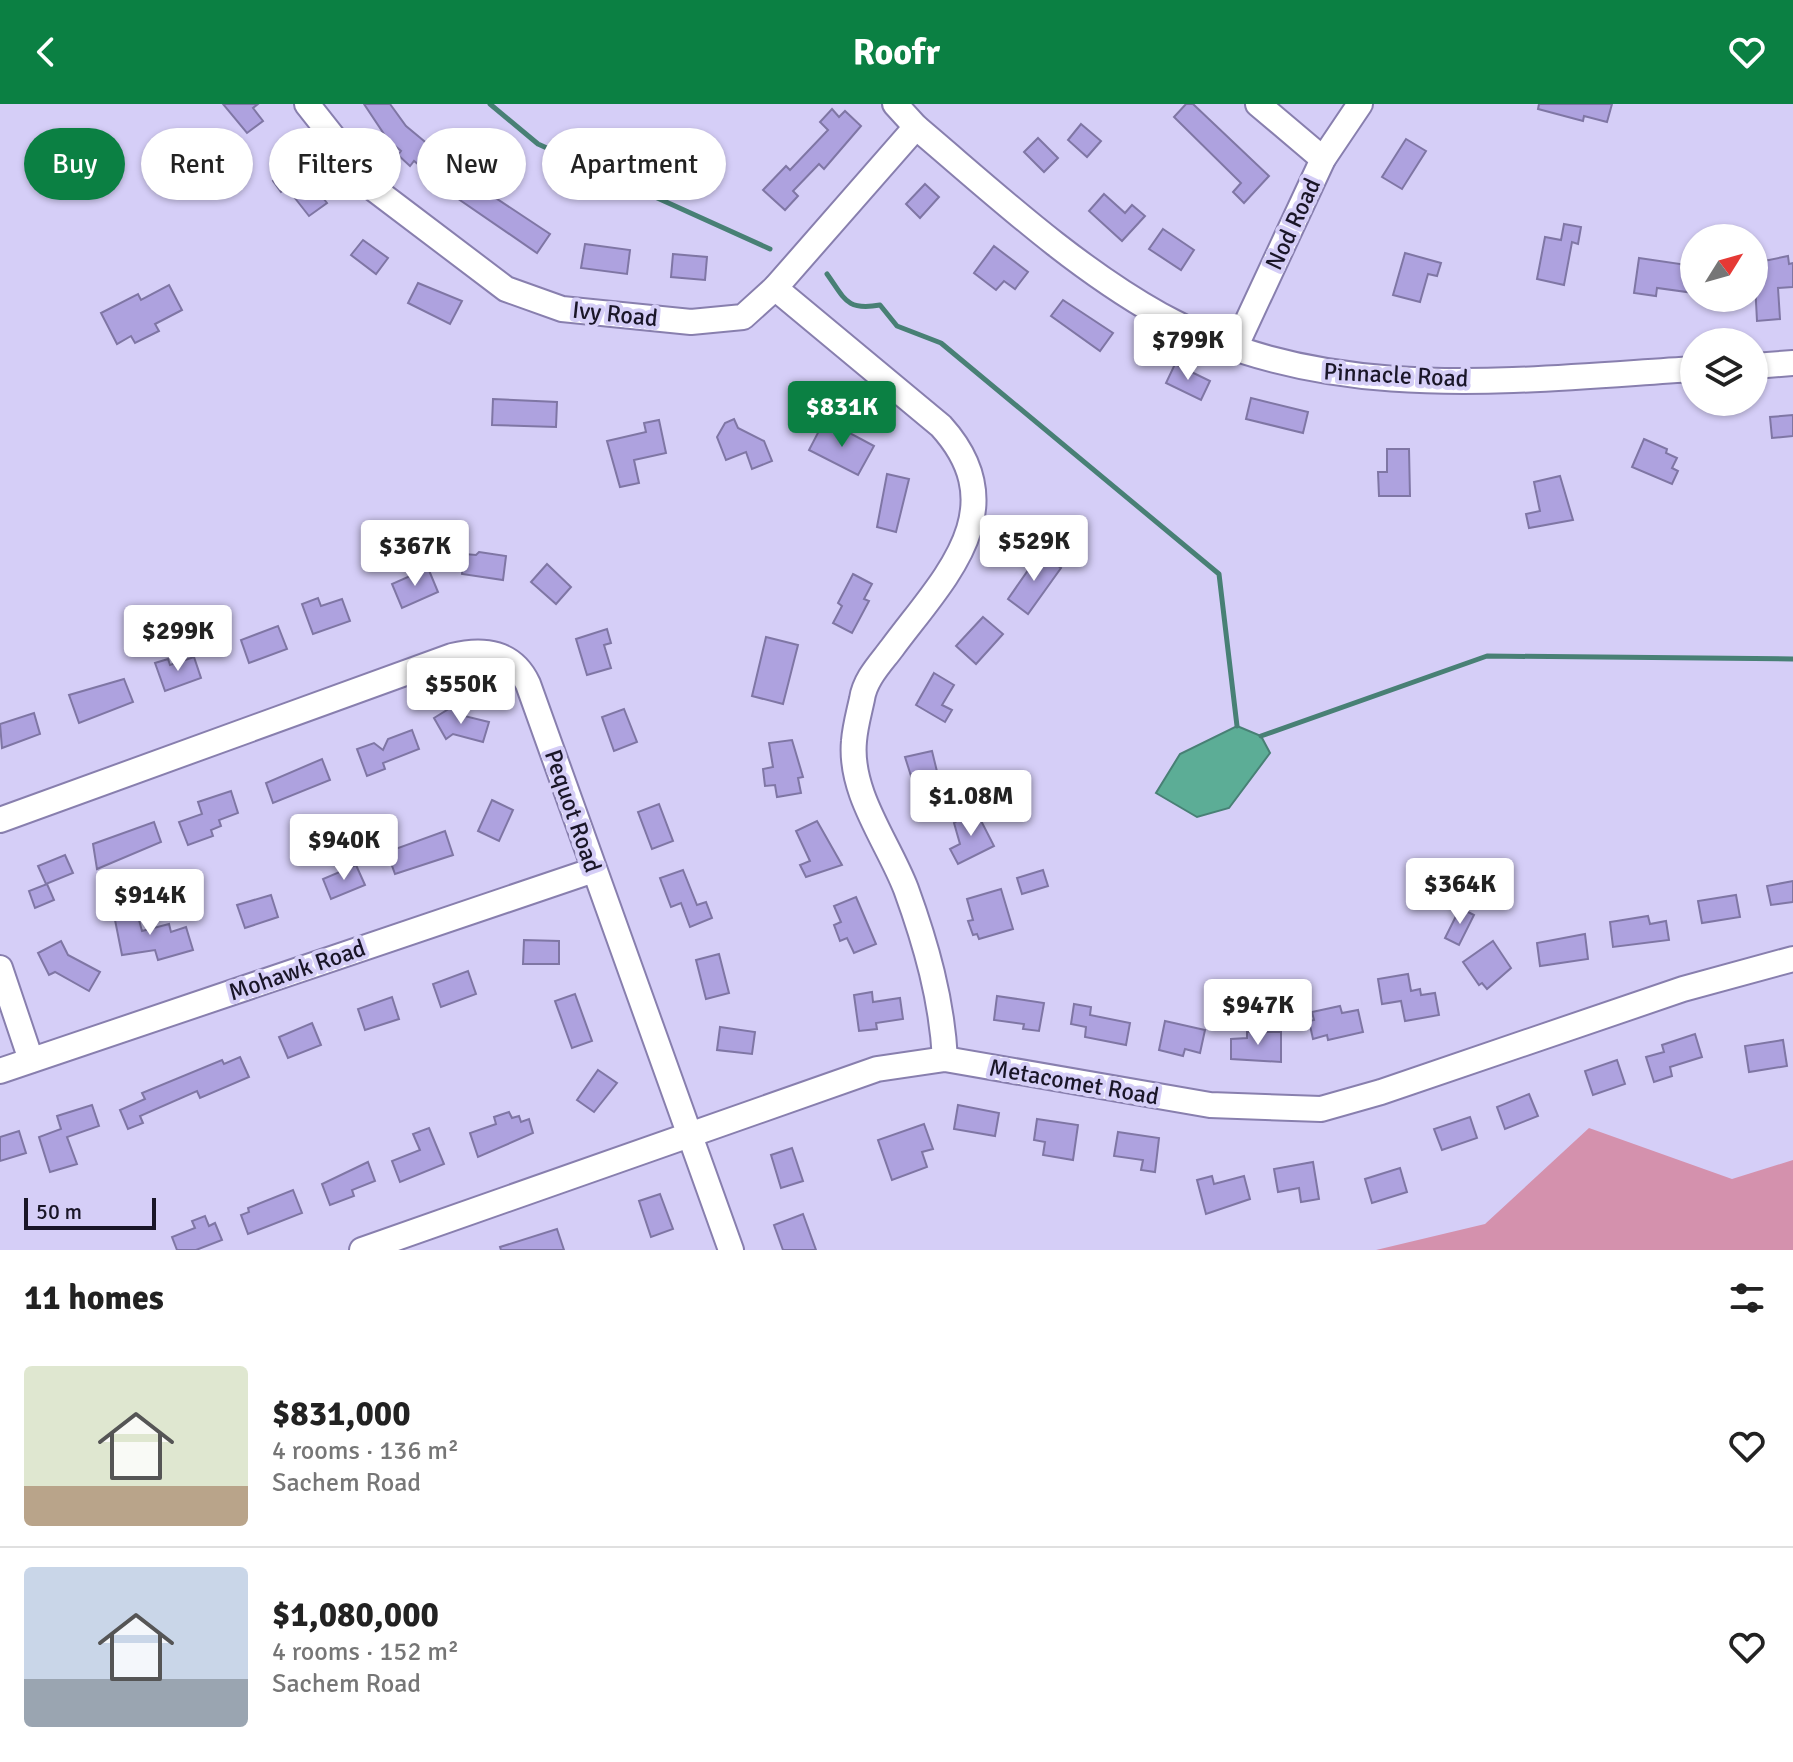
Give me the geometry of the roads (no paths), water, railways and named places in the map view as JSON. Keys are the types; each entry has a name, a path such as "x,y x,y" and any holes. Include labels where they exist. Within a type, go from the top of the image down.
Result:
{"street":[{"name":"Ivy Road","path":"307,104 374,189 506,289 562,309 691,322 743,317 775,288 916,127"},
{"name":"Pinnacle Road","path":"895,104 916,127 1094,273 1161,315 1234,350 1341,376 1431,381 1680,370"},
{"path":"1258,104 1323,159"},
{"name":"Nod Road","path":"1234,350 1323,159 1360,104"},
{"path":"775,288 941,426 958,445 974,489 972,511 961,551 944,583 920,609 864,686 853,744 862,795 905,886 934,976 945,1059"},
{"path":"1768,365 1793,363"},
{"name":"Pequot Road","path":"0,820 452,656 484,651 513,662 523,674 731,1250"},
{"name":"Mohawk Road","path":"0,1071 594,870"},
{"name":"Metacomet Road","path":"362,1250 850,1076 899,1065 945,1059 1210,1105 1321,1109 1381,1092 1683,989 1793,959"},
{"path":"0,968 31,1060"}],"waterway":[{"path":"490,104 538,144 770,249"},
{"path":"827,274 848,301 860,306 880,305 897,326 941,343 1219,574 1237,726"},
{"path":"1261,736 1487,656 1793,659"}]}
